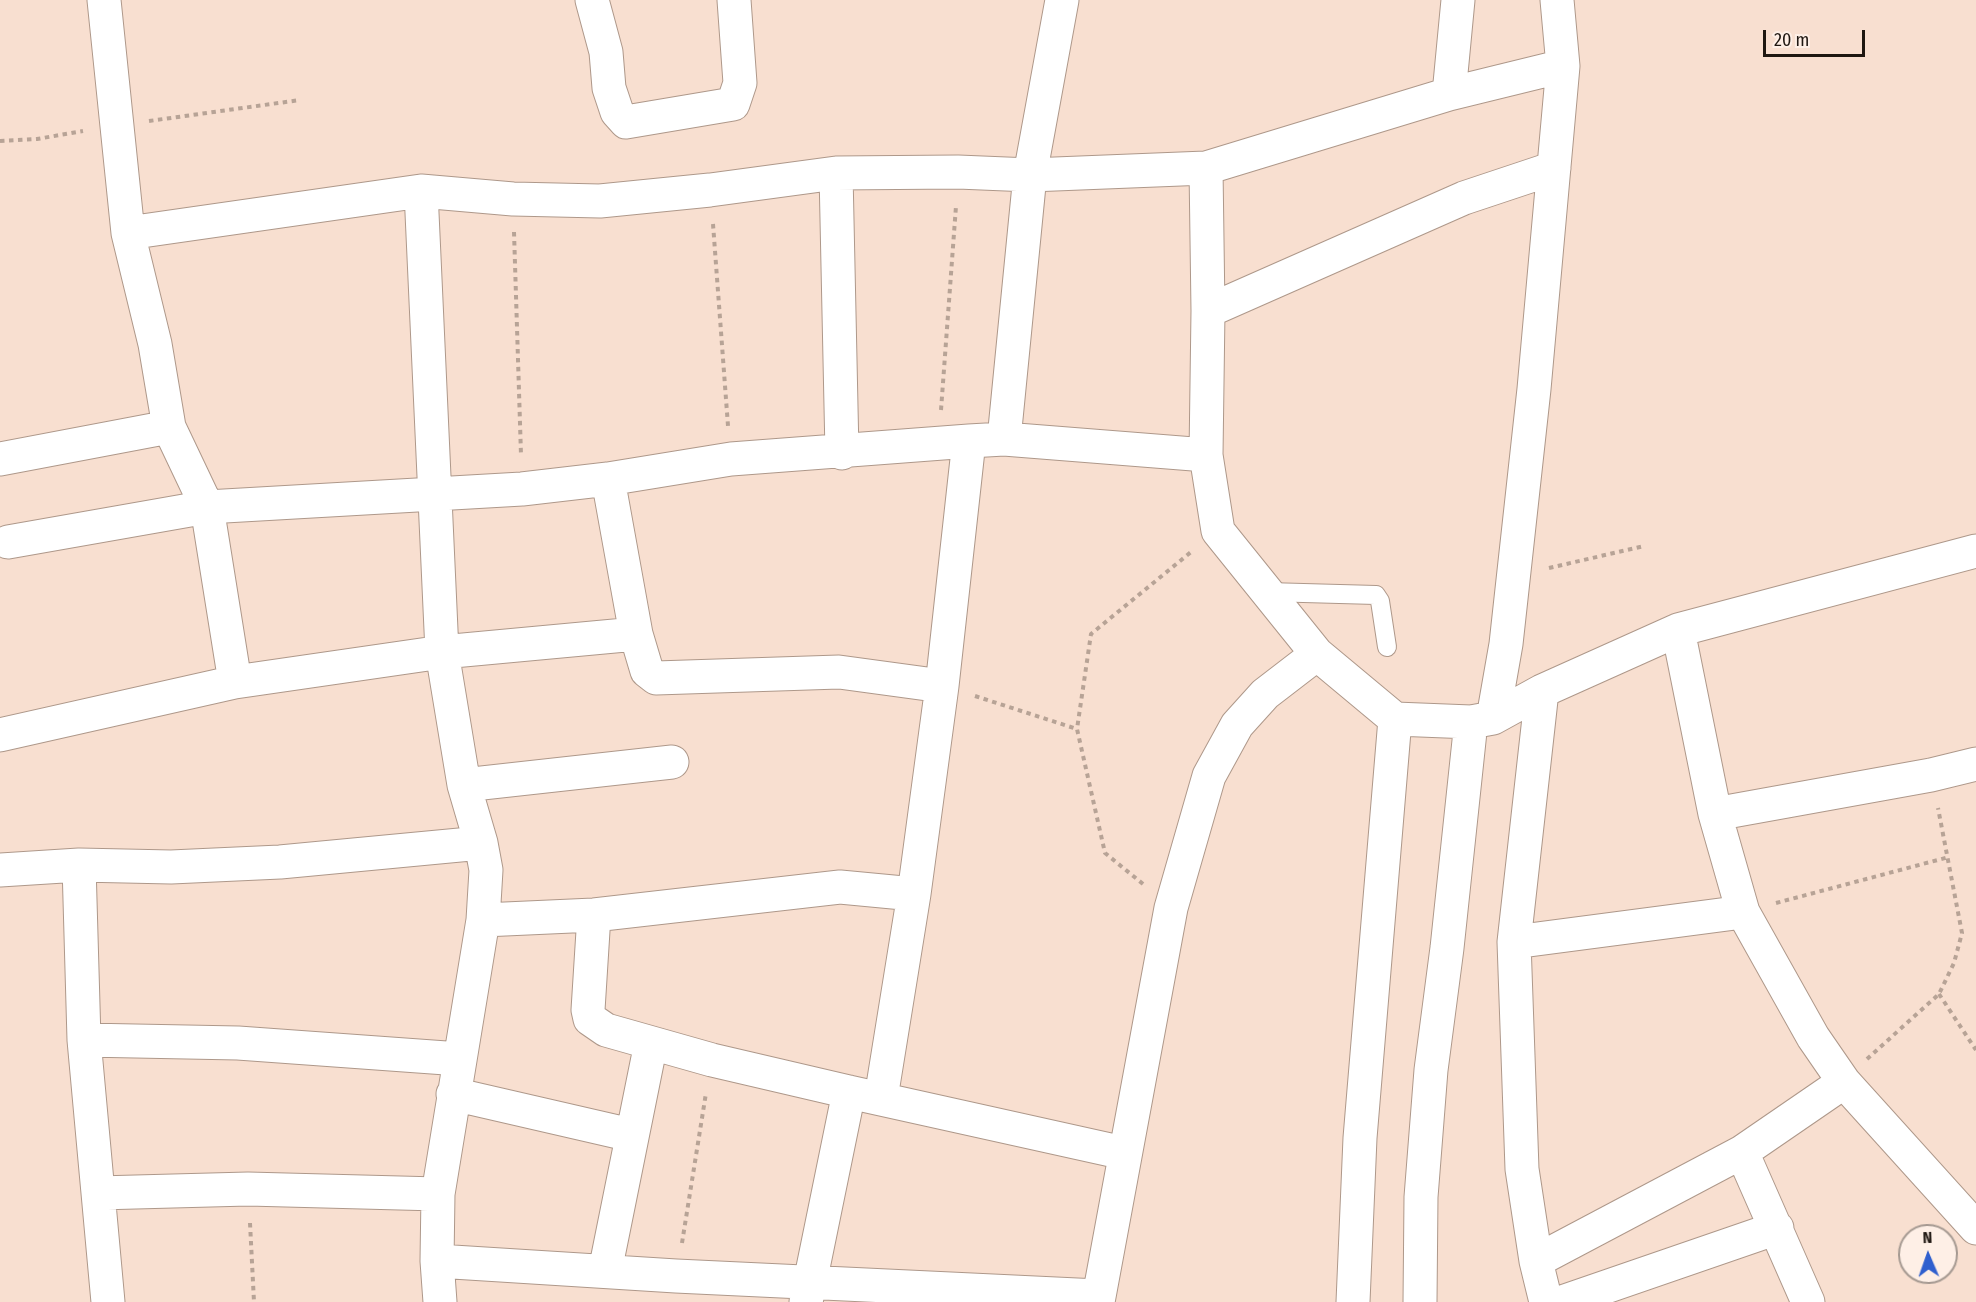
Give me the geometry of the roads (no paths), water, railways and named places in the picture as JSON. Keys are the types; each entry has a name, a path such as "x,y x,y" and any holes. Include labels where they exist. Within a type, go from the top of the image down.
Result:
{"street":[{"path":"104,0 128,233 155,344 169,427 207,507 235,682"},
{"path":"591,0 606,52 609,88 617,112 626,122 733,104 740,82 734,0"},
{"path":"1004,439 1030,175 1062,0"},
{"path":"1449,94 1458,0"},
{"path":"1420,1302 1421,1197 1431,1070 1482,720 1506,644 1563,66 1557,0"},
{"path":"128,233 421,191 513,199 600,201 710,190 836,173 958,172 1030,175 1206,168 1449,94 1563,66"},
{"path":"1206,168 1208,311 1206,455 1218,531 1317,654 1395,719 1482,720 1678,630 1976,551"},
{"path":"1208,311 1464,198 1554,168"},
{"path":"836,173 842,453"},
{"path":"421,191 442,652 464,785 481,843 486,870 483,920 438,1194 437,1261 440,1302"},
{"path":"0,459 169,427"},
{"path":"8,542 207,507 434,496 522,489 608,479 731,459 842,453 954,442 1004,439 1206,455"},
{"path":"881,1098 914,894 942,686 954,442"},
{"path":"608,479 636,634 647,671 656,678 839,672 942,686"},
{"path":"1678,630 1715,814 1743,912 1813,1037 1844,1082 1976,1228"},
{"path":"0,735 235,682 442,652 636,634"},
{"path":"437,1261 676,1276 808,1292 1098,1299 1172,908 1209,776 1237,725 1265,694 1317,654"},
{"path":"1542,691 1514,942 1522,1169 1536,1261 1546,1302"},
{"path":"1353,1302 1360,1138 1395,719"},
{"path":"464,785 672,762"},
{"path":"1715,814 1931,775 1976,764"},
{"path":"0,870 79,865 171,867 280,862 481,843"},
{"path":"79,865 84,1040 108,1302"},
{"path":"483,920 594,915 840,887 914,894"},
{"path":"1514,942 1743,912"},
{"path":"594,915 588,1010 590,1019 606,1030 712,1060 1124,1153"},
{"path":"84,1040 238,1043 460,1059"},
{"path":"605,1271 651,1043"},
{"path":"1536,1261 1742,1152 1844,1082"},
{"path":"808,1292 849,1092"},
{"path":"453,1094 631,1135"},
{"path":"1742,1152 1809,1302"},
{"path":"98,1193 248,1189 438,1194"},
{"path":"1562,1302 1777,1228"}],"lane":[{"path":"1267,592 1376,596 1380,601 1388,647"}]}
